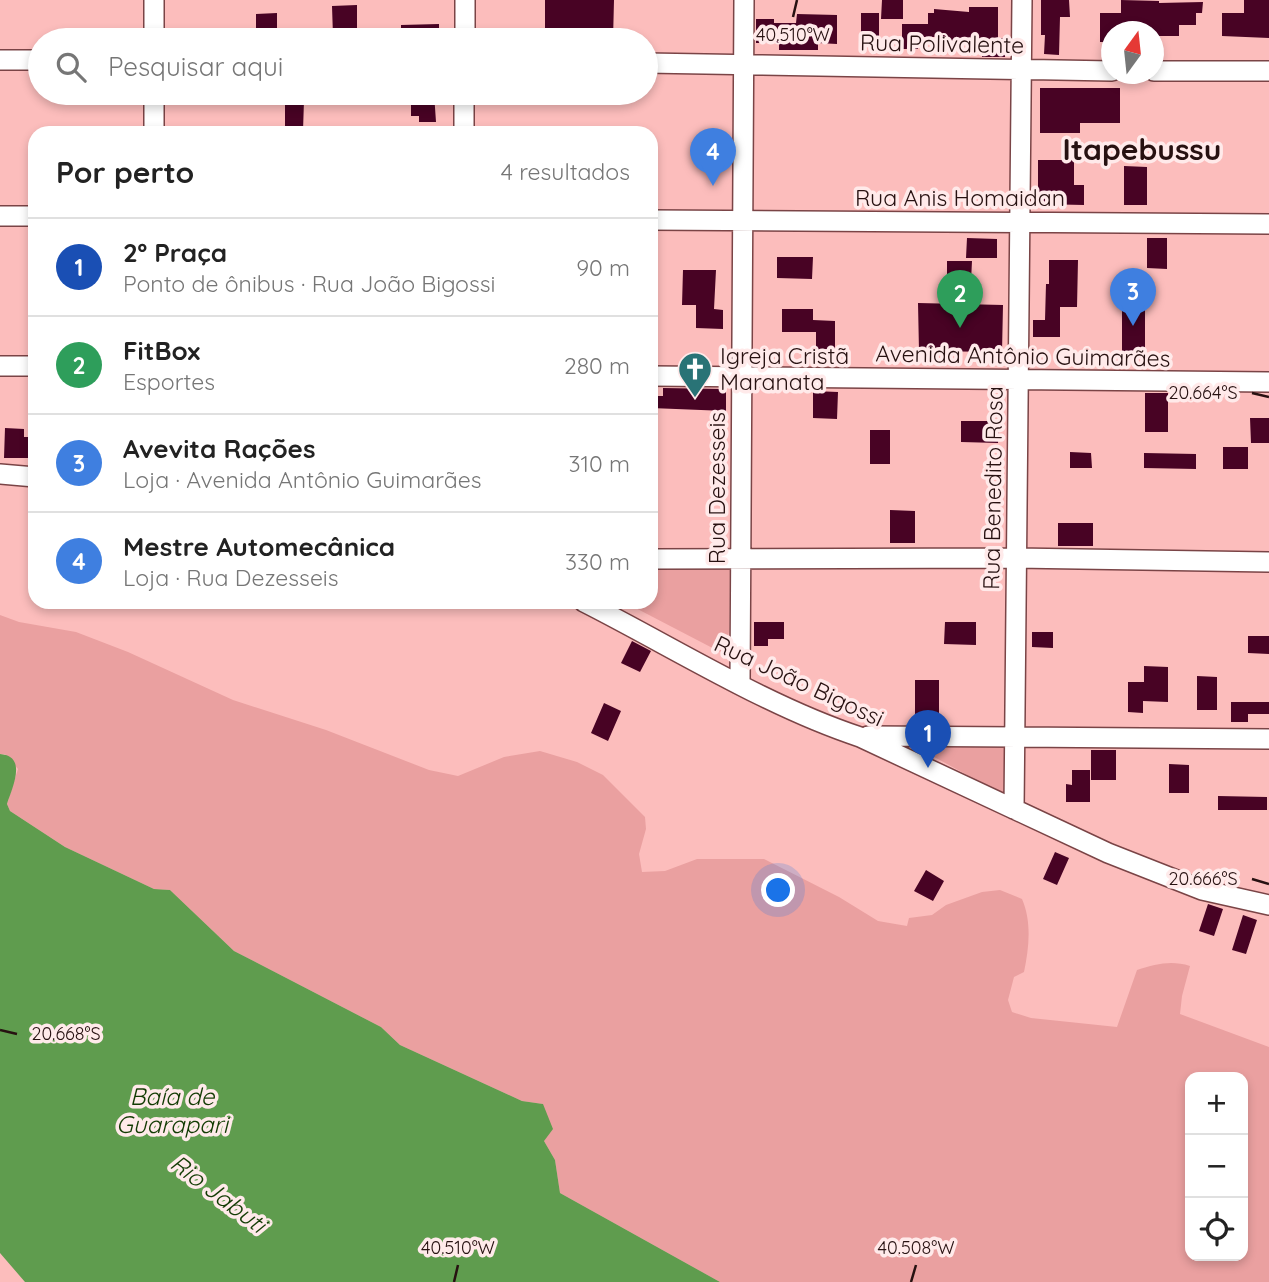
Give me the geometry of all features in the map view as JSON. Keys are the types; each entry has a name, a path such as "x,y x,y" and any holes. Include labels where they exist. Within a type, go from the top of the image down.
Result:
{"street":[{"path":"154,0 154,28"},
{"path":"465,0 465,28"},
{"name":"Rua Dezesseis","path":"740,683 744,0"},
{"name":"Rua Benedito Rosa","path":"1014,809 1022,0"},
{"path":"0,60 28,60"},
{"name":"Rua Polivalente","path":"658,63 1101,71"},
{"path":"1164,71 1269,71"},
{"path":"154,105 154,126"},
{"path":"464,105 464,126"},
{"path":"0,216 28,216"},
{"name":"Rua Anis Homaidan","path":"658,220 1269,224"},
{"path":"0,366 28,366"},
{"name":"Avenida Antônio Guimarães","path":"658,376 1269,382"},
{"path":"0,474 28,476"},
{"path":"658,559 1016,558 1269,562"},
{"name":"Rua João Bigossi","path":"597,609 824,724 860,737 1108,852 1202,890 1269,905"},
{"path":"860,737 1269,739"}],"shaded area":[{"path":"730,566 729,632 724,654 637,609 658,609 658,568"},
{"path":"0,615 19,622 76,632 128,652 233,700 326,730 429,770 458,776 504,757 540,751 577,762 603,775 645,817 646,829 639,854 642,872 665,871 697,859 764,859 839,897 878,921 907,926 909,918 932,915 946,905 982,892 1000,890 1022,899 1025,908 1029,935 1026,963 1024,972 1014,977 1008,1000 1012,1012 1031,1018 1117,1027 1137,970 1176,963 1190,966 1180,1014 1269,1047 1269,1282 720,1282 560,1193 555,1160 544,1141 543,1104 522,1101 400,1045 381,1027 234,951 170,890 154,889 65,847 10,811 7,804 18,769 5,754 0,754"},
{"path":"1009,742 1006,796 912,745"}],"water":[{"name":"Baía de Guarapari","path":"0,754 9,756 16,766 7,804 10,811 65,847 154,889 170,890 234,951 381,1027 400,1045 522,1101 543,1104 553,1129 544,1141 555,1160 560,1193 720,1282 25,1282 0,1253"}],"building":[{"path":"545,0 614,0 613,28 545,28"},
{"path":"882,0 903,0 903,19 881,19"},
{"path":"1041,0 1069,0 1070,17 1060,17 1059,55 1044,54"},
{"path":"1121,0 1203,2 1202,13 1196,13 1196,25 1179,25 1179,36 1164,36 1164,21 1101,21 1100,42 1100,13 1121,13"},
{"path":"1244,0 1269,0 1269,38 1222,36 1222,13 1244,13"},
{"path":"357,5 357,28 333,28 332,6"},
{"path":"969,7 998,7 998,38 1005,38 1005,57 982,57 982,47 977,47 977,44 946,44 946,37 918,37 918,49 902,49 902,24 928,24 928,13 934,13 934,9 969,12"},
{"path":"277,13 277,28 256,28 256,14"},
{"path":"861,13 879,13 879,42 861,42"},
{"path":"797,14 837,15 837,44 818,43 818,50 779,50 779,43 756,43 756,19 774,19 774,23 796,23"},
{"path":"439,24 439,28 401,28 401,25"},
{"path":"1040,88 1120,88 1120,123 1080,123 1080,133 1040,133"},
{"path":"285,105 304,105 303,126 285,126"},
{"path":"411,105 435,105 436,122 419,122 419,116 411,116"},
{"path":"1038,160 1074,160 1074,185 1084,185 1084,205 1038,204"},
{"path":"1124,166 1147,167 1147,205 1124,205"},
{"path":"967,238 997,239 997,258 966,258"},
{"path":"1147,238 1167,238 1167,269 1147,268"},
{"path":"777,257 813,257 812,279 777,278"},
{"path":"1049,260 1078,260 1077,307 1060,307 1060,337 1033,337 1033,320 1045,320"},
{"path":"947,261 972,261 971,281 953,281 953,276 947,276"},
{"path":"683,270 716,270 714,309 723,310 723,329 696,328 696,305 682,305"},
{"path":"1122,299 1145,300 1145,352 1122,352"},
{"path":"918,303 1003,305 1002,352 919,351"},
{"path":"782,309 813,309 813,320 835,321 835,354 816,354 816,332 782,332"},
{"name":"Igreja Cristã Maranata","path":"663,388 726,389 726,411 658,408 658,396 663,396"},
{"path":"813,391 838,392 837,419 813,418"},
{"path":"1145,393 1168,393 1168,432 1145,432"},
{"path":"1250,418 1269,418 1269,443 1251,443"},
{"path":"961,421 999,421 998,443 961,442"},
{"path":"5,428 24,429 24,437 28,437 28,458 4,458"},
{"path":"870,430 890,430 890,464 870,464"},
{"path":"1223,447 1248,447 1248,469 1223,469"},
{"path":"1070,452 1091,453 1092,468 1070,468"},
{"path":"1144,453 1196,454 1196,469 1144,468"},
{"path":"890,510 915,511 915,543 890,543"},
{"path":"1058,523 1093,523 1093,546 1058,546"},
{"path":"754,622 784,622 784,639 768,639 768,646 754,646"},
{"path":"945,622 976,622 976,645 944,644"},
{"path":"1032,632 1053,632 1053,648 1032,647"},
{"path":"1248,636 1269,636 1269,654 1248,653"},
{"path":"632,641 651,651 640,672 621,663"},
{"path":"1144,666 1168,667 1168,702 1143,701 1143,713 1128,712 1128,682 1144,682"},
{"path":"1197,676 1217,677 1217,710 1197,710"},
{"path":"915,680 939,680 939,719 915,719"},
{"path":"1231,702 1269,702 1269,714 1248,714 1248,722 1231,722"},
{"path":"604,703 621,711 608,741 591,733"},
{"path":"1091,750 1116,750 1116,780 1091,780"},
{"path":"1169,764 1189,765 1189,793 1169,793"},
{"path":"1072,770 1090,770 1090,802 1066,802 1066,784 1072,785"},
{"path":"1218,796 1267,797 1267,810 1218,810"},
{"path":"1055,852 1069,858 1057,885 1043,879"},
{"path":"926,870 944,881 933,901 914,891"},
{"path":"1208,904 1223,909 1214,936 1199,931"},
{"path":"1243,915 1257,920 1246,954 1232,950"}],"place":[{"name":"Mestre Automecânica","path":"713,186"},
{"name":"Avevita Rações","path":"1133,326"},
{"name":"FitBox","path":"960,328"},
{"name":"Igreja Cristã Maranata","path":"695,399"},
{"name":"2º Praça","path":"928,768"}],"district":[{"name":"Itapebussu","path":"1142,150"}],"water label":[{"name":"Rio Jabuti","path":"218,1194"}]}
